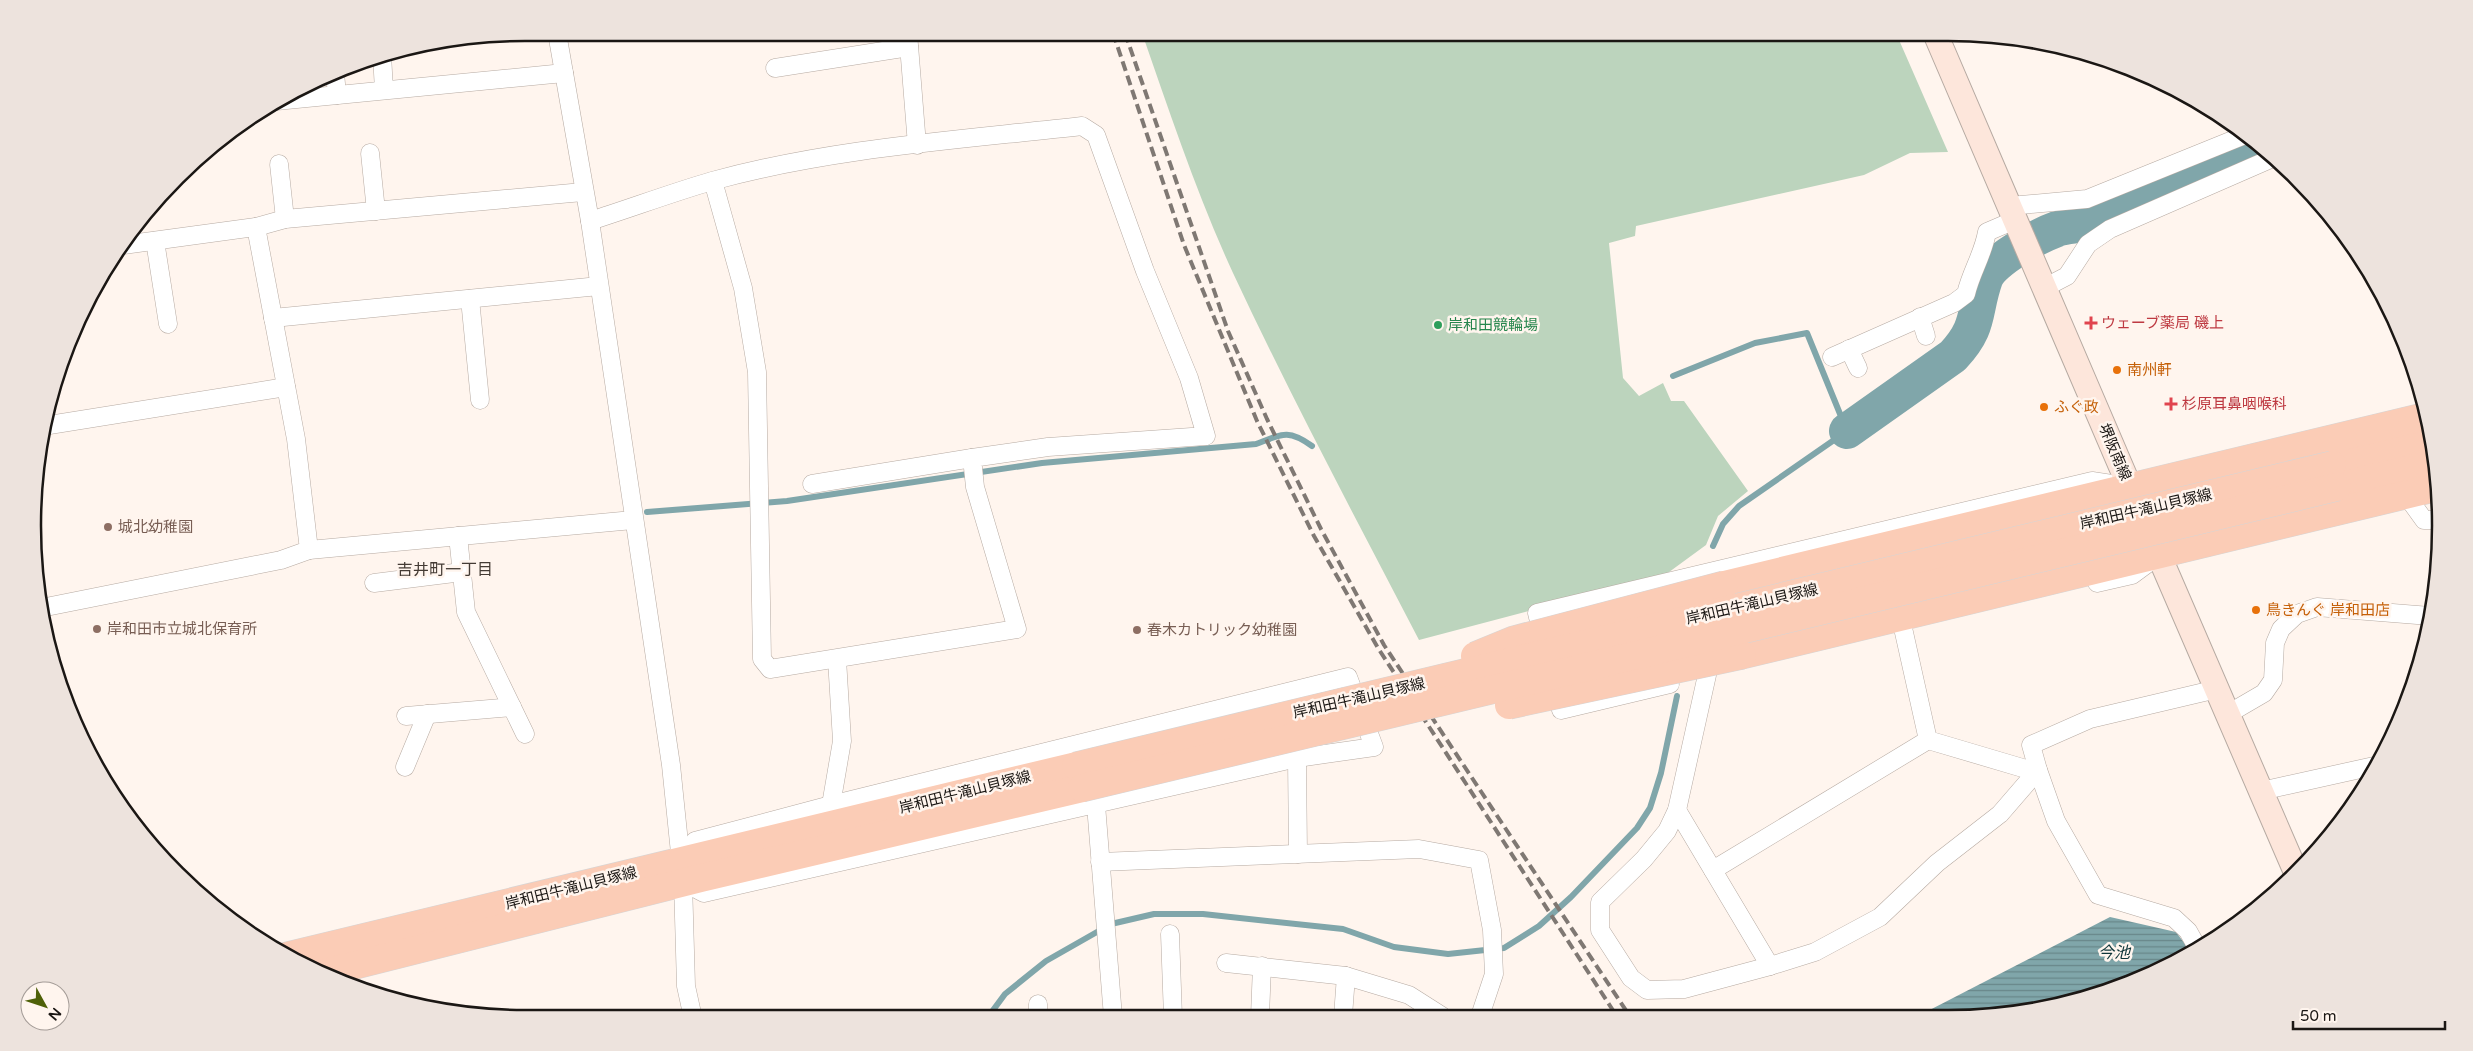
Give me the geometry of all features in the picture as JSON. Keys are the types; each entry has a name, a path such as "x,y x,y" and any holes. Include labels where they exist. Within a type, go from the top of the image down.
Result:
{"main road":[{"name":"堺阪南線","path":"1939,41 2293,865"},
{"path":"1398,701 1514,640 1724,585 2129,486 2419,418"},
{"name":"岸和田牛滝山貝塚線","path":"2334,476 2424,443"},
{"name":"岸和田牛滝山貝塚線","path":"299,953 1085,786 1398,701 2334,476 2428,464"},
{"path":"1398,701 1507,705 1742,655 2431,489"},
{"name":"岸和田牛滝山貝塚線","path":"334,970 681,872"}],"street":[{"path":"559,41 590,222 671,765 681,872 686,986 691,1010"},
{"path":"775,68 904,41"},
{"path":"909,41 917,145"},
{"path":"382,63 384,90"},
{"path":"296,99 564,73"},
{"path":"336,80 337,95"},
{"path":"590,222 713,181 812,160 917,145 1082,126 1096,135 1146,271 1189,378 1206,436 1048,447 812,484"},
{"path":"1832,357 1966,294 1970,276 1983,253 1987,232 2015,218 2086,200 2238,138"},
{"path":"370,153 376,211"},
{"path":"2042,283 2067,276 2088,244 2110,229 2267,161"},
{"path":"279,164 285,219"},
{"path":"713,181 742,288 757,372 762,659 770,669 1017,628 975,487 972,458"},
{"path":"132,244 256,227 285,219 584,192"},
{"path":"256,227 296,439 309,550"},
{"path":"155,241 168,324"},
{"path":"273,318 599,286"},
{"path":"470,299 480,400"},
{"path":"1920,317 1926,336"},
{"path":"1849,349 1858,368"},
{"path":"52,424 286,387"},
{"path":"2129,486 2092,481 1537,613 1561,710 2132,575 2159,555"},
{"path":"2406,495 2424,520 2432,520"},
{"path":"48,607 281,560 309,550 633,520"},
{"path":"458,536 466,612 526,734"},
{"path":"374,583 462,572"},
{"path":"2228,714 2264,693 2273,680 2276,643 2282,629 2297,614 2317,607 2423,615"},
{"path":"1903,628 1928,740"},
{"path":"831,805 842,741 838,659"},
{"path":"1708,675 1677,810 1662,838 1600,902 1600,930 1631,978 1647,990 1684,989 1815,952 1880,917 1937,863 2000,814 2038,770"},
{"path":"681,872 695,841 831,805 1348,677 1374,747 1297,758 1272,764 1085,786 1100,862 1112,1010"},
{"path":"2194,942 2188,931 2174,918 2098,895 2056,821 2031,745 2090,719 2217,689"},
{"path":"1255,700 1272,764"},
{"path":"406,716 512,707"},
{"path":"405,767 427,714"},
{"path":"1713,870 1928,740 2026,769 2038,770"},
{"path":"1297,758 1298,854"},
{"path":"2261,790 2367,767"},
{"path":"1677,810 1770,966"},
{"path":"1100,862 1419,849 1479,860 1492,930 1494,974 1482,1010"},
{"path":"1170,934 1173,1010"},
{"path":"1226,963 1346,976 1410,995 1428,1010"},
{"path":"1260,1010 1262,966"},
{"path":"1343,1010 1346,976"}],"green space":[{"name":"岸和田競輪場","path":"1145,41 1899,41 1948,152 1910,153 1864,175 1636,226 1635,236 1609,243 1623,378 1639,396 1663,383 1671,401 1684,401 1748,491 1718,516 1706,545 1665,575 1419,640 1301,412 1233,273 1196,184"}],"water":[{"name":"今池","path":"2110,917 2176,932 2186,947 2133,973 2073,993 2011,1006 1930,1010"}],"waterway":[{"path":"1847,431 1953,356 1968,336 1972,327 1981,291 1989,272 2016,250 2049,232 2084,224 2255,151"},
{"path":"1673,376 1755,343 1807,333 1847,431 1739,506 1723,524 1713,546"},
{"path":"647,512 787,501 1042,463 1256,444 1285,435 1297,437 1312,446"},
{"path":"993,1010 1005,994 1046,961 1111,924 1154,914 1203,914 1343,929 1394,947 1448,954 1504,948 1539,926 1571,897 1637,828 1650,808 1661,773 1677,696"}],"railway":[{"path":"1116,41 1184,245 1257,421 1314,536 1378,648 1613,1010"},
{"path":"1128,41 1228,331 1267,419 1321,529 1384,645 1626,1010"}],"place":[{"name":"ウェーブ薬局 磯上","path":"2091,323"},
{"name":"岸和田競輪場","path":"1438,325"},
{"name":"南州軒","path":"2117,370"},
{"name":"杉原耳鼻咽喉科","path":"2171,404"},
{"name":"ふぐ政","path":"2044,407"},
{"name":"城北幼稚園","path":"108,527"},
{"name":"鳥きんぐ 岸和田店","path":"2256,610"},
{"name":"岸和田市立城北保育所","path":"97,629"},
{"name":"春木カトリック幼稚園","path":"1137,630"}],"district":[{"name":"吉井町一丁目","path":"445,570"}]}
